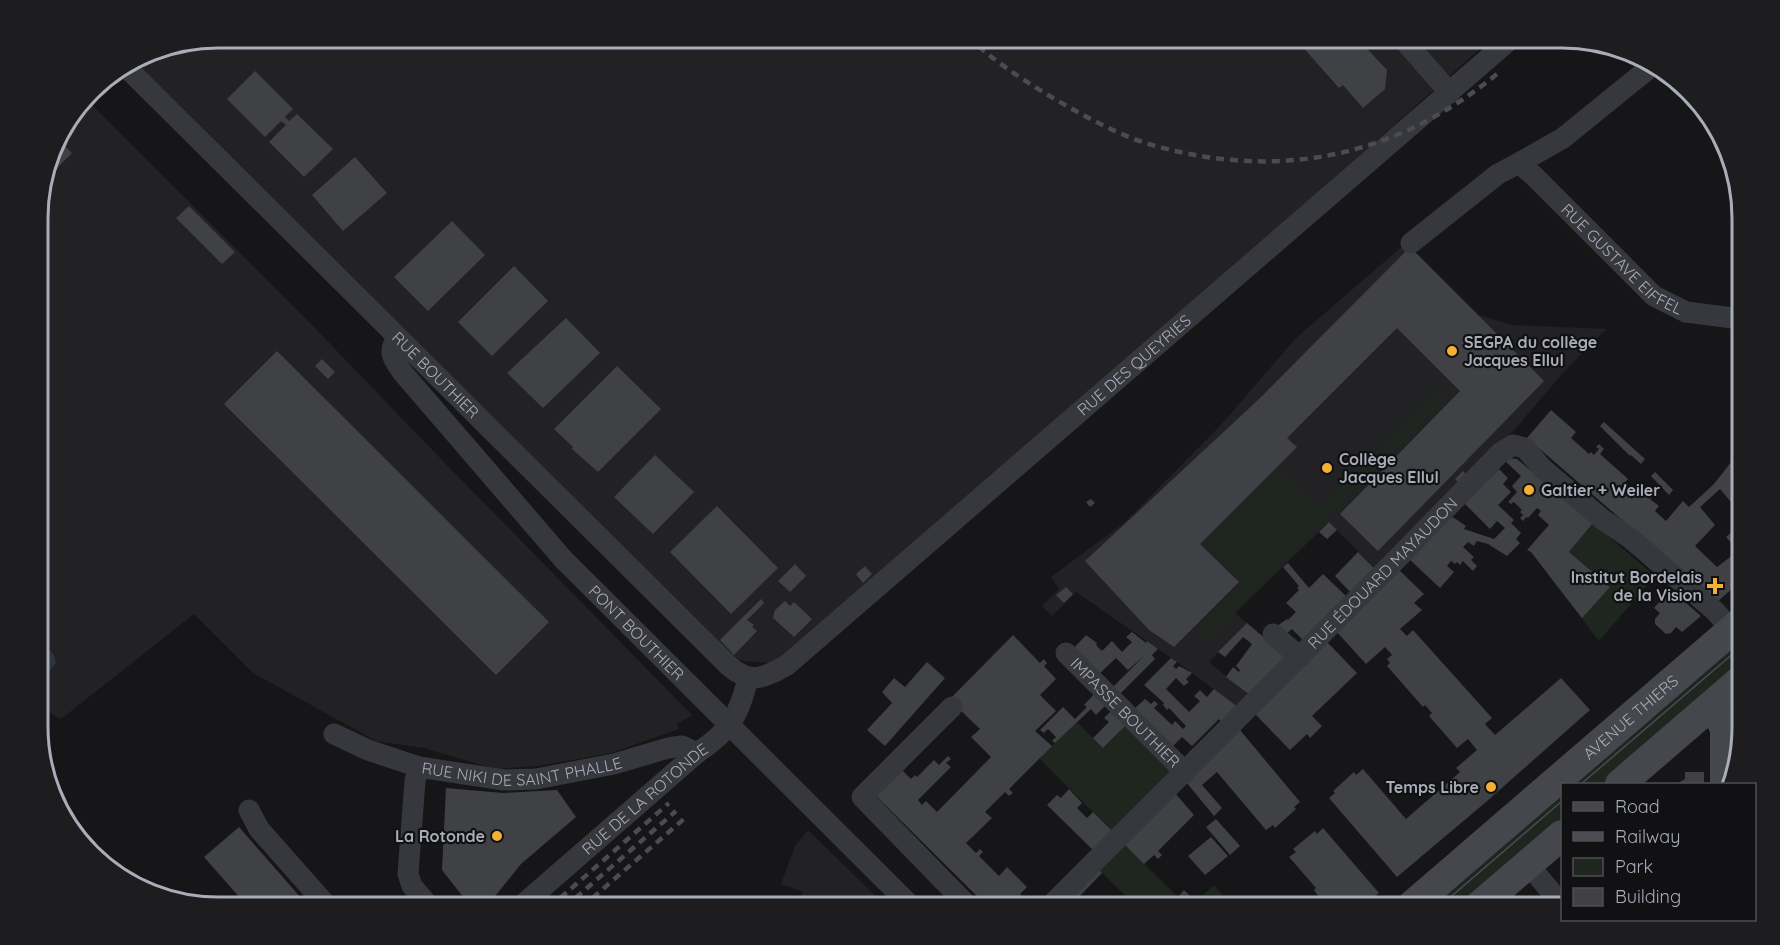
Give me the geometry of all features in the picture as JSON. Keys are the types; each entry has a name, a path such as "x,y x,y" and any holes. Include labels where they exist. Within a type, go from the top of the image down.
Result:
{"street":[{"path":"1410,48 1450,93"},
{"name":"RUE DES QUEYRIES","path":"748,678 760,678 787,665 1502,48"},
{"path":"1411,243 1498,174 1563,138 1646,71"},
{"name":"RUE BOUTHIER","path":"131,72 729,666 738,674 748,678"},
{"name":"RUE GUSTAVE EIFFEL","path":"1518,163 1541,183 1654,297 1686,312 1732,318"},
{"name":"PONT BOUTHIER","path":"399,338 393,343 391,350 398,366 563,559 902,897"},
{"name":"RUE ÉDOUARD MAYAUDON","path":"1059,897 1300,657 1500,453 1513,445 1525,448 1542,468 1602,519 1732,623"},
{"name":"AVENUE THIERS","path":"1422,897 1732,630"},
{"path":"1273,634 1300,657"},
{"name":"IMPASSE BOUTHIER","path":"1065,653 1185,772"},
{"name":"RUE DE LA ROTONDE","path":"531,897 697,753 718,739 736,715 748,678"},
{"path":"1621,783 1732,688"},
{"path":"952,707 862,797 959,897"},
{"path":"1710,707 1725,729 1725,775"},
{"path":"334,734 368,750 419,767"},
{"name":"RUE NIKI DE SAINT PHALLE","path":"421,897 412,886 408,874 419,767 504,780 536,779 614,764 668,748 682,746 697,753"},
{"path":"249,810 259,829 318,897"},
{"path":"1490,897 1561,837"},
{"path":"1528,864 1556,897"}],"shaded area":[{"path":"218,48 1481,48 787,665 736,660 138,68 185,51"},
{"path":"92,104 311,324 692,715 677,724 679,729 611,753 539,766 495,769 424,748 376,741 253,673 194,614 61,719 48,712 48,207 54,174 61,153 77,123"},
{"name":"Collège Jacques Ellul","path":"1406,243 1479,315 1512,325 1606,329 1561,375 1516,428 1376,569 1329,522 1235,613 1247,623 1209,662 1250,695 1238,707 1076,592 1052,616 1042,606 1059,589 1051,577 1124,523 1219,427 1296,338"},
{"path":"48,649 54,655 56,663 48,672"},
{"path":"808,830 877,897 801,897 803,892 781,884 795,846"}],"green space":[{"path":"1438,389 1447,398 1206,640 1196,631 1251,576 1249,575 1243,581 1205,543 1268,479 1280,469 1318,507 1308,518"},
{"path":"1593,523 1655,576 1599,641 1549,576"},
{"path":"1732,642 1732,677 1609,783 1567,783"},
{"path":"1077,722 1103,748 1127,724 1177,772 1114,833 1039,758"},
{"path":"1561,789 1561,825 1478,897 1435,897"},
{"path":"1124,844 1178,897 1127,897 1098,869"},
{"path":"1214,885 1224,897 1201,897"}],"building":[{"path":"1303,48 1366,48 1387,70 1385,89 1363,108 1343,85 1339,88"},
{"path":"255,71 293,109 285,117 289,121 297,114 333,149 304,177 269,142 286,125 281,121 265,137 227,99"},
{"path":"65,146 72,153 56,170"},
{"path":"355,157 387,193 343,231 312,195"},
{"path":"189,206 235,252 222,264 176,218"},
{"path":"452,221 485,255 428,311 394,277"},
{"path":"1410,247 1544,381 1378,551 1340,514 1460,391 1397,328 1287,438 1297,447 1200,544 1239,582 1174,647 1149,630 1085,561 1259,399"},
{"path":"514,266 548,301 492,356 458,322"},
{"path":"566,318 600,353 543,408 507,373"},
{"path":"277,351 549,622 496,675 224,404"},
{"path":"322,359 335,372 328,379 315,366"},
{"path":"617,366 661,409 598,472 554,429"},
{"path":"1551,410 1576,432 1571,438 1589,454 1591,452 1594,455 1599,449 1596,447 1599,444 1604,449 1600,454 1628,479 1624,484 1635,494 1640,488 1652,497 1650,499 1659,506 1655,511 1666,521 1683,501 1689,507 1714,484 1732,461 1732,503 1720,489 1700,507 1715,525 1695,546 1717,567 1732,556 1732,589 1717,602 1527,438"},
{"path":"1604,422 1645,459 1641,464 1600,426"},
{"path":"655,455 694,492 653,534 614,497"},
{"path":"1510,458 1517,459 1593,523 1569,552 1610,587 1582,618 1531,552 1527,550 1549,525 1538,515 1541,511 1537,508 1523,521 1520,518 1523,515 1520,512 1522,510 1514,502 1511,504 1508,502 1517,492 1512,486 1521,476 1506,462"},
{"path":"1499,469 1508,478 1503,484 1511,492 1498,505 1514,520 1511,523 1521,533 1516,539 1520,543 1507,556 1488,544 1477,541 1474,546 1468,542 1463,547 1474,557 1471,560 1477,566 1473,571 1463,561 1460,565 1451,561 1447,566 1454,572 1440,588 1409,559 1451,516 1466,526 1464,529 1494,539 1505,528 1497,521 1490,529 1464,503"},
{"path":"1463,471 1468,476 1460,484 1455,479"},
{"path":"1655,472 1673,490 1669,495 1651,476"},
{"path":"1091,499 1095,503 1090,507 1086,502"},
{"path":"717,506 778,568 731,614 670,552"},
{"path":"1329,522 1337,530 1327,539 1319,532"},
{"path":"1732,532 1732,544 1726,537"},
{"path":"1358,552 1375,569 1351,593 1335,576"},
{"path":"1288,563 1309,588 1323,574 1347,597 1304,641 1292,629 1286,634 1277,626 1296,612 1286,603 1299,590 1297,588 1299,586 1283,567"},
{"path":"795,564 806,576 790,592 778,581"},
{"path":"865,566 872,574 863,583 856,574"},
{"path":"1398,569 1424,594 1414,603 1422,610 1400,629 1407,636 1413,630 1492,718 1485,724 1495,735 1561,678 1590,710 1397,877 1329,798 1335,793 1333,791 1354,772 1356,775 1363,769 1406,819 1460,772 1456,768 1477,750 1468,739 1457,748 1429,716 1432,713 1425,705 1423,707 1387,666 1390,663 1387,659 1392,655 1385,647 1366,664 1335,630"},
{"path":"1066,587 1073,594 1064,603 1056,595"},
{"path":"1670,589 1701,616 1682,632 1676,627 1671,633 1666,634 1655,624 1655,619 1660,613 1654,608"},
{"path":"761,599 764,603 747,620 754,625 752,627 757,631 734,655 720,640"},
{"path":"785,601 790,606 794,602 812,619 794,637 773,618 775,610"},
{"path":"1247,623 1286,656 1250,695 1226,677 1233,667 1239,672 1236,666 1252,644 1243,637 1225,657 1218,652"},
{"path":"1132,632 1158,649 1152,655 1155,659 1118,696 1111,689 1144,656 1128,670 1116,658 1098,675 1072,650 1086,635 1097,643 1096,645 1102,651 1112,641 1122,652 1132,642 1126,637"},
{"path":"1013,635 1040,663 1044,659 1047,663 1044,666 1056,679 1040,695 1056,711 1035,731 1052,746 1009,789 1013,793 1009,796 1005,792 985,812 992,818 966,843 976,853 980,849 983,852 979,856 999,876 1007,867 1027,887 1020,894 1023,897 978,897 876,796 902,770 911,779 915,775 917,777 934,760 939,765 948,756 951,759 946,763 951,767 918,800 922,805 926,801 937,812 991,757 971,737 980,729 959,709 952,697"},
{"path":"1327,642 1357,673 1312,716 1322,726 1310,738 1307,734 1290,750 1255,714"},
{"path":"1171,658 1177,662 1173,666 1176,669 1179,666 1192,673 1186,679 1189,682 1184,686 1176,678 1166,689 1189,712 1200,701 1194,696 1200,690 1207,697 1214,689 1238,707 1222,723 1219,719 1192,746 1182,737 1171,748 1133,710 1145,699 1151,704 1154,701 1158,704 1154,708 1172,725 1175,721 1183,729 1186,726 1169,708 1167,710 1164,703 1144,685"},
{"path":"927,662 945,678 885,746 867,730 892,703 882,692 894,678 905,687"},
{"path":"1094,694 1107,704 1096,715 1091,709 1055,743 1052,741 1056,737 1048,729 1044,733 1040,730 1063,707 1075,719 1087,707 1084,705"},
{"path":"1113,709 1127,724 1103,748 1093,738 1109,722 1104,718"},
{"path":"1240,730 1300,802 1294,807 1296,809 1275,828 1273,825 1266,830 1217,772 1202,785 1222,808 1214,816 1186,782"},
{"path":"1685,772 1704,772 1704,783 1678,783 1685,779"},
{"name":"La Rotonde","path":"446,788 503,793 557,790 576,817 521,864 494,897 463,897 442,870"},
{"path":"1069,789 1082,803 1077,808 1087,818 1093,812 1114,833 1095,852 1047,805 1057,795 1061,798"},
{"path":"1175,793 1194,815 1158,851 1162,855 1158,859 1154,855 1144,864 1124,844"},
{"path":"1216,819 1240,846 1230,855 1206,827"},
{"path":"239,827 300,897 239,897 204,857"},
{"path":"1323,828 1379,893 1374,897 1319,897 1314,890 1316,888 1289,857 1296,852 1293,849 1315,831 1317,834"},
{"path":"1211,837 1228,856 1205,875 1188,856"},
{"path":"1097,867 1102,873 1079,897 1067,897"},
{"path":"1184,890 1191,897 1178,897"}],"tram line":[{"path":"1582,783 1732,655"},
{"path":"1451,897 1561,802"}],"railway":[{"path":"980,48 1053,98 1142,142 1202,156 1248,161 1292,160 1336,154 1378,142 1419,125 1459,102 1497,74"},
{"path":"561,897 669,803"},
{"path":"577,897 676,811"},
{"path":"594,897 685,818"}],"place":[{"name":"SEGPA du collège Jacques Ellul","path":"1452,351"},
{"name":"Collège Jacques Ellul","path":"1327,468"},
{"name":"Galtier + Weiler","path":"1529,490"},
{"name":"Institut Bordelais de la Vision","path":"1715,586"},
{"name":"Temps Libre","path":"1491,787"},
{"name":"La Rotonde","path":"497,836"}]}
